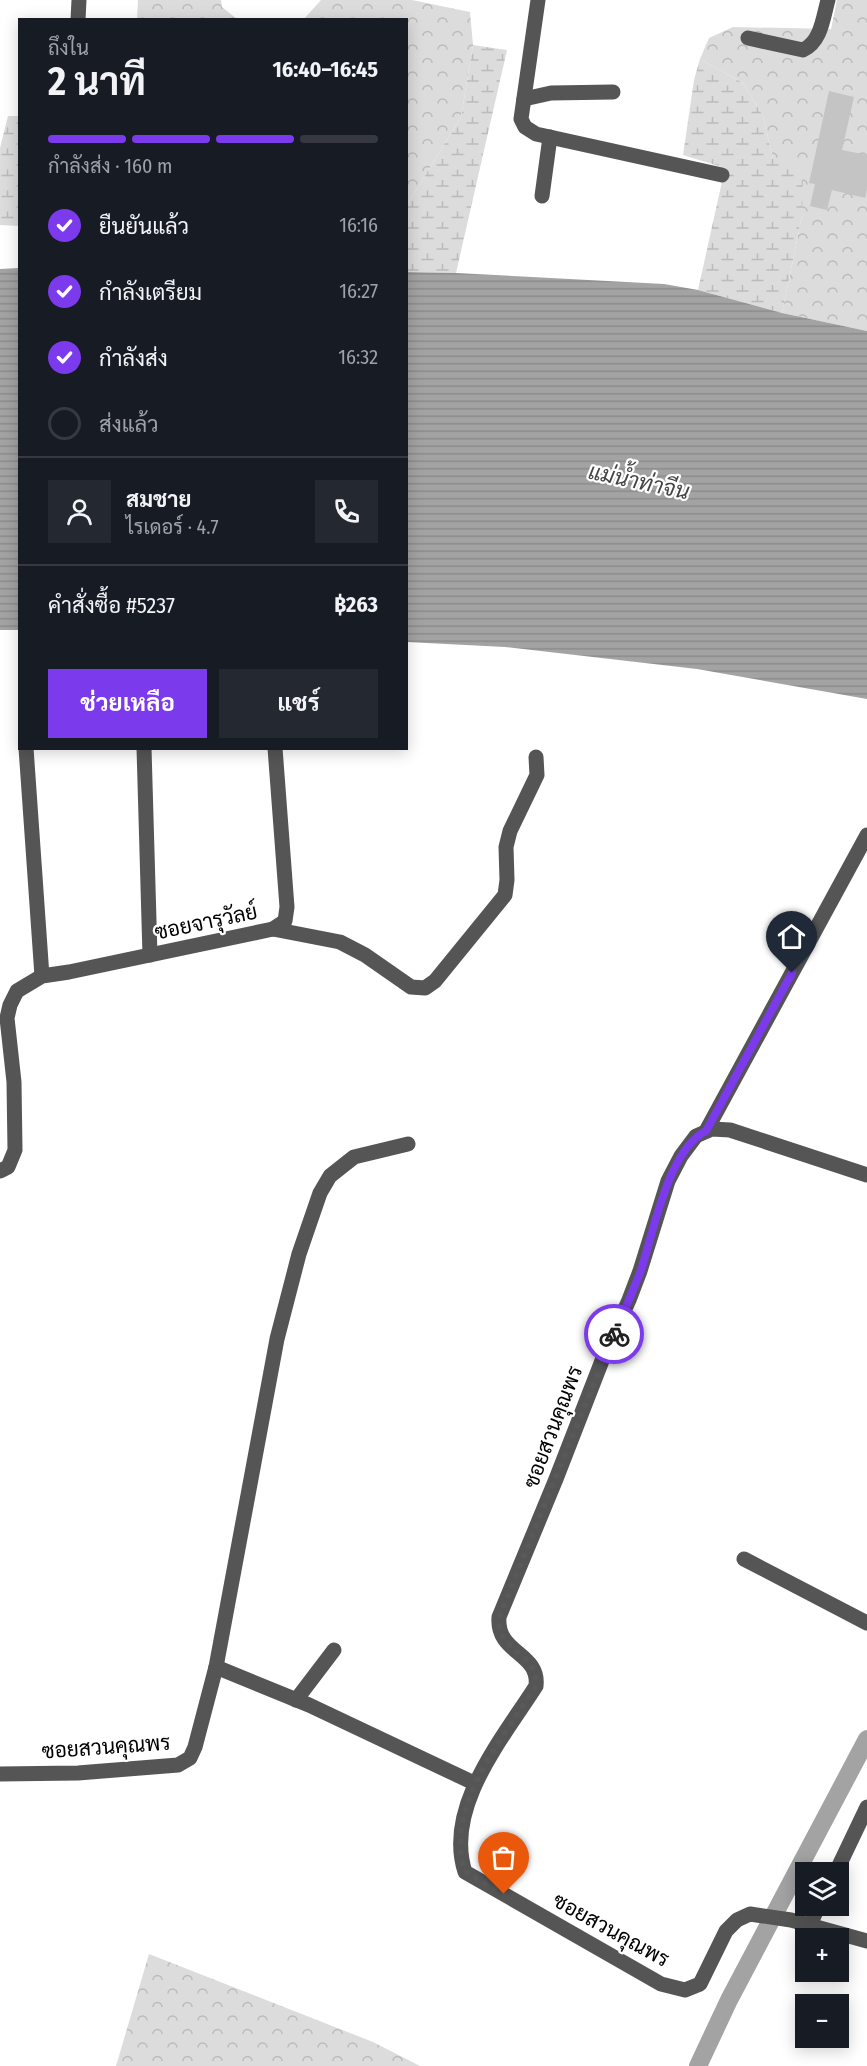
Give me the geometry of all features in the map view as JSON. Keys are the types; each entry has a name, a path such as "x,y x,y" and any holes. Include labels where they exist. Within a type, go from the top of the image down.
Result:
{"street":[{"path":"78,18 79,0"},
{"path":"538,0 521,119 525,127 536,134 722,175"},
{"path":"748,38 803,50 811,46 817,38 828,0"},
{"path":"524,99 550,93 613,92"},
{"path":"542,196 550,137"},
{"path":"26,750 42,976"},
{"path":"144,750 150,955"},
{"path":"273,929 285,921 287,907 275,750"},
{"name":"ซอยจารุวัลย์","path":"0,1172 8,1167 15,1150 14,1083 7,1018 17,991 42,976 273,929 340,942 365,955 411,987 425,988 435,981 505,895 506,847 510,831 537,775 536,757"},
{"name":"ซอยสวนคุณพร","path":"816,1928 750,1914 737,1920 726,1931 700,1984 685,1990 661,1984 465,1872 460,1836 474,1783 536,1686 537,1676 534,1668 503,1639 498,1630 499,1617 605,1353 629,1300 668,1181 681,1156 696,1136 706,1131 867,835"},
{"path":"706,1131 730,1130 867,1175"},
{"name":"ซอยสวนคุณพร","path":"0,1774 78,1773 178,1765 190,1758 216,1667 277,1339 298,1254 330,1176 354,1158 408,1144"},
{"path":"744,1559 867,1623"},
{"path":"296,1700 334,1650"},
{"path":"216,1667 296,1700 474,1783"},
{"path":"841,1862 867,1808"},
{"path":"810,1925 814,1916"},
{"name":"ซอยสวนคุณพร","path":"849,1940 867,1941"}],"green space":[{"path":"138,0 221,0 222,7 236,18 137,18"},
{"path":"321,0 412,0 470,12 473,45 461,117 408,203 408,18 305,18"},
{"path":"837,0 867,0 867,331 782,313 802,216 773,159 763,116 743,83 700,59 709,38 733,27 831,29"},
{"path":"473,45 507,50 456,273 408,272 408,203 461,117"},
{"path":"700,59 743,83 763,116 773,159 803,171 802,216 782,313 698,290 725,168 683,155 694,80"},
{"path":"8,116 18,116 18,226 0,225 0,148"},
{"path":"149,1954 373,2042 420,2066 116,2066"}],"water":[{"path":"18,268 18,630 0,630 0,269"},
{"name":"แม่น้ำท่าจีน","path":"408,272 664,284 698,290 782,313 867,331 867,699 697,669 505,647 408,642"}],"building":[{"path":"829,91 854,97 842,150 867,155 867,189 865,198 832,190 827,210 810,206 815,184 809,183"}],"waterway":[{"path":"698,2066 729,2000 867,1739"}],"way so far":[{"path":"504,1894 465,1872 460,1849 460,1836 474,1783 536,1686 537,1676 534,1668 503,1639 498,1630 499,1617 614,1334"}],"route":[{"path":"614,1334 640,1271 668,1181 681,1156 696,1136 706,1131 792,973"}]}
